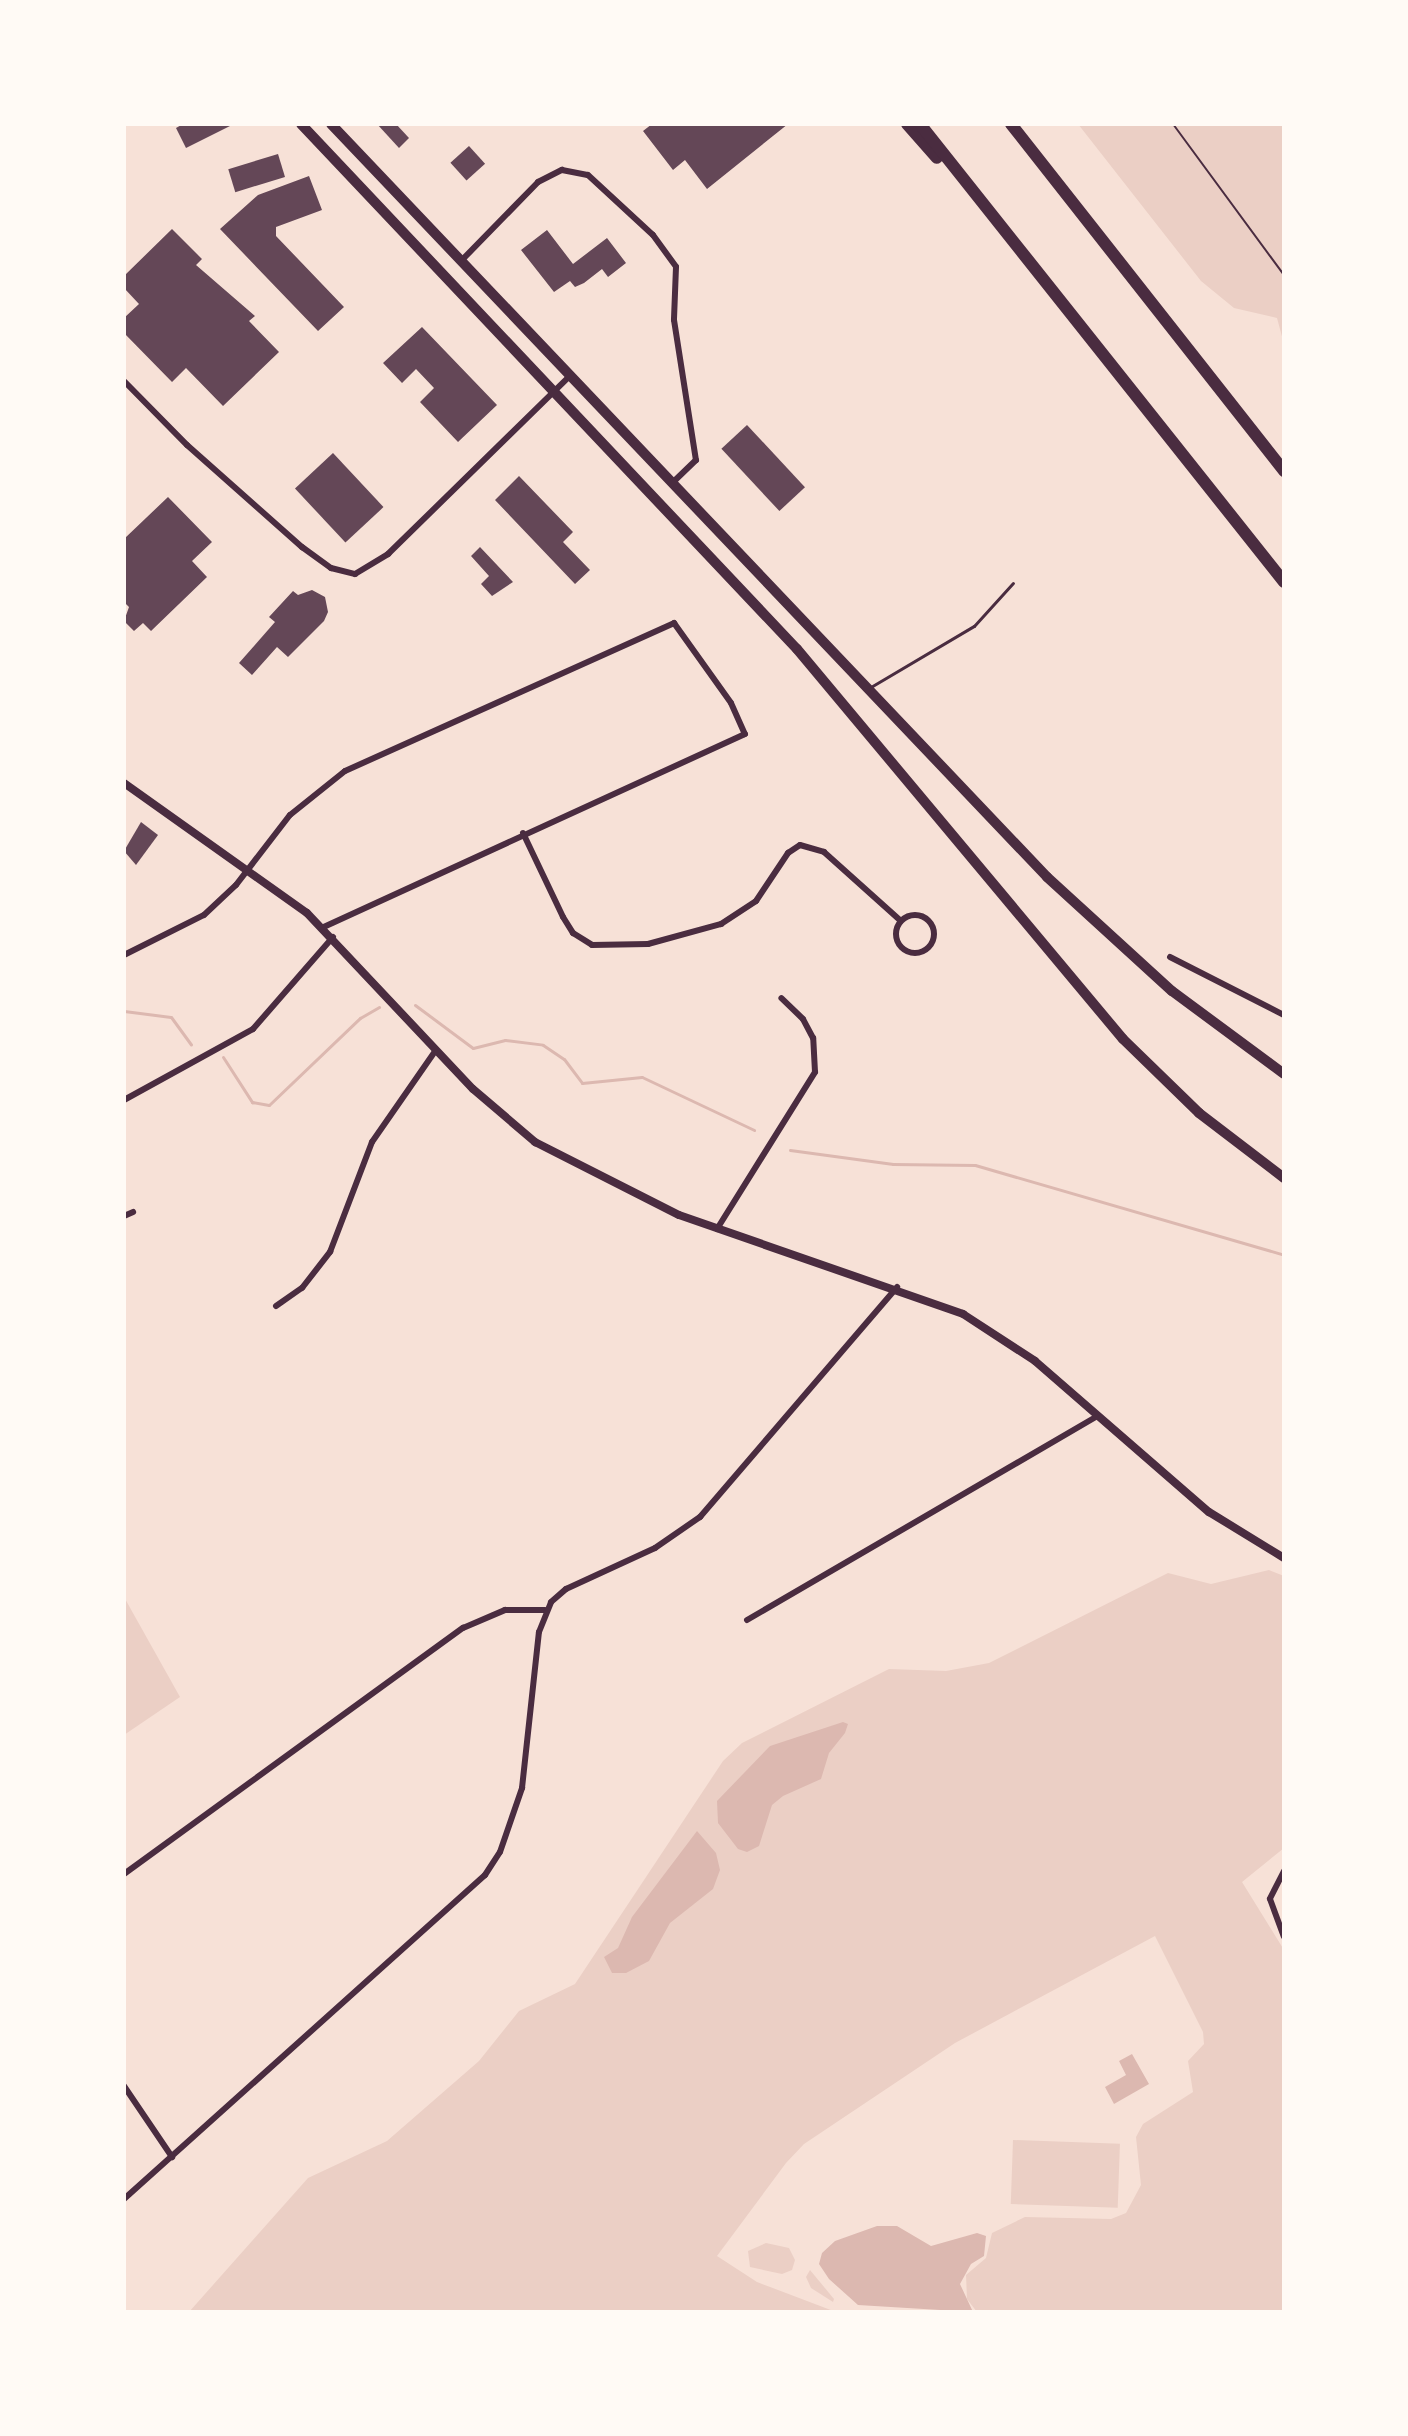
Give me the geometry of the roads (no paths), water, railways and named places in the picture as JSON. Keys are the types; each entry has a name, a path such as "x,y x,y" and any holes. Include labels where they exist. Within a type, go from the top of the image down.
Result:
{"highway":[{"path":"907,124 1031,264"},
{"path":"920,124 1284,582"},
{"path":"1011,124 1284,471"}],"main road":[{"path":"301,124 556,390 797,649 1123,1039 1199,1113 1284,1178"},
{"path":"331,124 673,482 866,690 1108,936 1205,1017 1284,1074"}],"street":[{"path":"462,260 538,182 562,170 588,175 653,235 676,267 674,320 696,460 673,482"},
{"path":"124,381 302,547 331,568 355,574 388,554 571,375"},
{"path":"124,955 204,915 249,868 306,798 345,771 674,623 731,703 745,734 323,927"},
{"path":"124,783 249,868 323,927 492,1108 565,1162 717,1229 897,1287 988,1328 1209,1512 1284,1558"},
{"path":"523,833 563,917 573,933 592,945 648,944 721,924 756,901 788,853 800,845 824,852 901,921"},
{"path":"915,915 929,922 934,933 928,947 914,953 900,946 896,935 901,921 915,915"},
{"path":"124,1100 253,1029 333,937"},
{"path":"1170,957 1284,1015"},
{"path":"717,1229 815,1072 813,1038 803,1019 781,998"},
{"path":"276,1306 302,1288 330,1252 372,1142 436,1050"},
{"path":"124,1216 133,1212"},
{"path":"124,2199 485,1875 500,1852 522,1788 545,1610 566,1589 655,1548 700,1517 897,1287"},
{"path":"747,1620 1097,1416"},
{"path":"124,1874 463,1628 505,1610 545,1610"},
{"path":"1284,1871 1270,1899 1284,1937"},
{"path":"124,2086 172,2157"}],"lane":[{"path":"866,690 974,626 1013,583"}],"waterway":[{"path":"415,1005 473,1048 505,1040 543,1045 564,1059 582,1083 642,1077 754,1130"},
{"path":"223,1057 252,1102 269,1105 360,1018 379,1007"},
{"path":"124,1011 171,1017 191,1045"},
{"path":"790,1150 893,1164 975,1165 1284,1255"}]}
